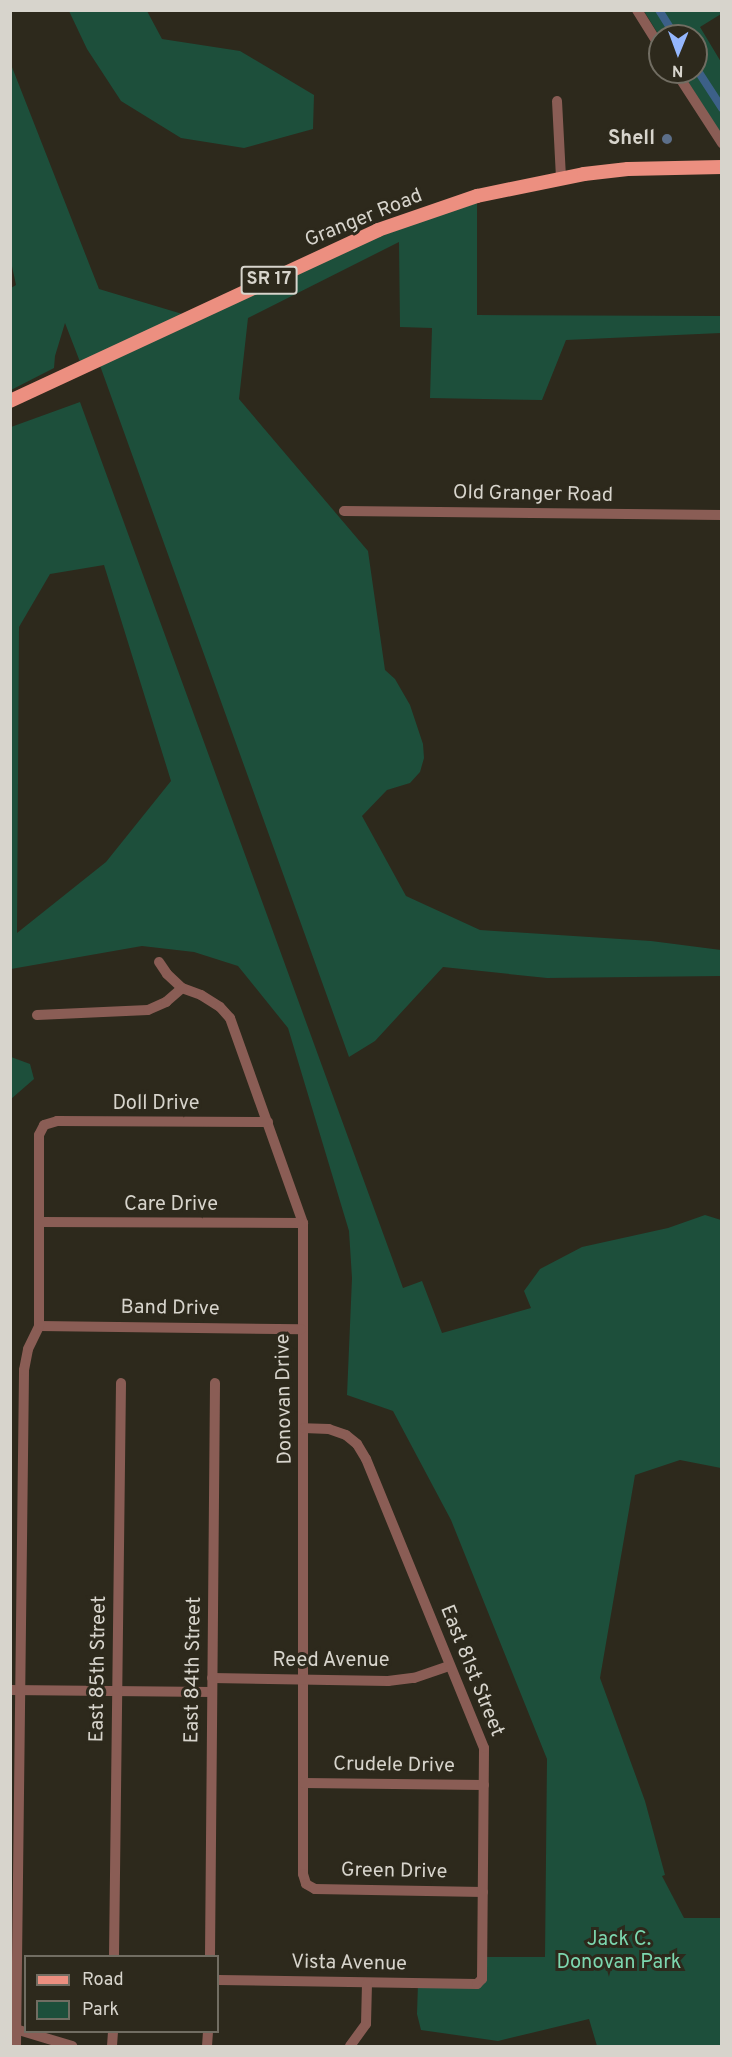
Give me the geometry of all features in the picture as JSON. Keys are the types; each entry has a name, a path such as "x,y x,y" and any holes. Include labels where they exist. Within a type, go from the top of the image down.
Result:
{"main road":[{"name":"Granger Road","path":"10,401 378,230 477,196 561,177 628,169 722,167"}],"street":[{"path":"637,10 648,28"},
{"path":"684,84 722,143"},
{"path":"557,101 561,177"},
{"name":"Old Granger Road","path":"344,511 722,515"},
{"name":"Donovan Drive","path":"159,962 166,974 182,988 201,995 220,1007 230,1018 303,1223 301,1329 304,1428 303,1874 306,1884"},
{"path":"37,1015 148,1010 166,1002 182,988"},
{"name":"Doll Drive","path":"39,1222 39,1135 44,1125 57,1121 268,1122"},
{"path":"16,2046 14,2028 15,1691 24,1370 28,1349 39,1326 39,1222"},
{"name":"Care Drive","path":"39,1222 303,1223"},
{"name":"Band Drive","path":"39,1326 301,1329"},
{"name":"East 85th Street","path":"114,1955 121,1383"},
{"name":"East 84th Street","path":"210,1955 215,1383"},
{"name":"East 81st Street","path":"304,1428 329,1429 346,1435 357,1444 366,1459 484,1748 481,1983"},
{"name":"Reed Avenue","path":"212,1678 388,1681 414,1678 449,1666"},
{"path":"15,1691 212,1692"},
{"name":"Crudele Drive","path":"304,1783 484,1785"},
{"name":"Green Drive","path":"306,1884 315,1889 483,1892"},
{"name":"Vista Avenue","path":"219,1980 481,1983"},
{"path":"351,2046 366,2024 367,1983"},
{"path":"30,2033 72,2046"}],"green space":[{"path":"69,11 147,11 162,39 240,51 314,95 313,129 244,148 181,138 121,101 87,49"},
{"path":"644,11 721,11 721,14 705,24 652,24"},
{"path":"708,40 721,62 721,134 690,84 708,84"},
{"path":"10,62 99,289 189,316 477,196 477,315 721,316 721,333 566,340 542,400 430,398 432,328 400,327 399,242 248,318 239,399 368,551 385,670 395,679 410,705 423,744 424,758 420,772 410,783 387,790 362,816 406,896 480,930 651,941 721,950 721,976 547,978 443,967 375,1041 349,1057 98,360 82,367 65,323 55,356 54,368 11,390 11,288 16,285 10,257"},
{"name":"Jack C. Donovan Park","path":"80,402 403,1288 422,1281 442,1333 531,1308 524,1291 540,1269 582,1247 668,1228 705,1215 721,1220 721,1468 680,1460 635,1475 600,1678 645,1801 665,1875 662,1876 684,1918 721,1918 721,2046 597,2046 589,2019 498,2041 421,2030 417,2014 418,1983 477,1984 482,1957 545,1957 547,1759 451,1520 393,1411 347,1395 352,1278 349,1231 288,1028 238,966 194,952 142,946 11,969 11,427","holes":["104,565 171,781 106,862 17,933 19,627 50,574"]},
{"path":"11,1057 30,1064 34,1079 11,1099"}],"waterway":[{"path":"659,10 668,24"},
{"path":"706,84 722,108"}],"place":[{"name":"Shell","path":"667,139"}]}
